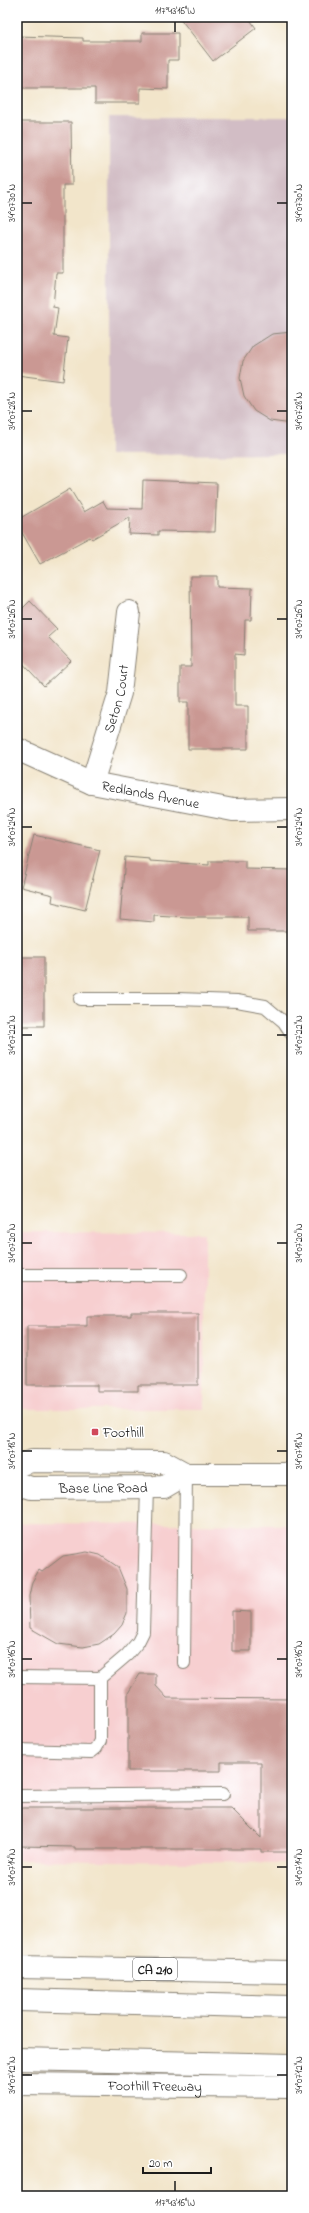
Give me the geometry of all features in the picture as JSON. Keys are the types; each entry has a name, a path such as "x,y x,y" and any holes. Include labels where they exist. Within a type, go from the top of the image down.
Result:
{"main road":[{"name":"Seton Court","path":"92,783 120,694 129,612"},
{"name":"Redlands Avenue","path":"17,749 92,783 233,810 292,810"},
{"name":"Base Line Road","path":"17,1465 32,1461 164,1462 186,1474 292,1474"},
{"name":"Base Line Road","path":"17,1483 31,1488 164,1487 186,1474"},
{"name":"CA 210","path":"17,1967 292,1972"},
{"path":"17,2000 292,2007"},
{"path":"17,2059 292,2064"},
{"name":"Foothill Freeway","path":"17,2084 292,2087"}],"lane":[{"path":"80,999 177,999 236,1001 265,1006 284,1022 292,1034"},
{"path":"17,1275 181,1275"},
{"path":"184,1663 186,1474"},
{"path":"17,1677 100,1678 127,1655 138,1642 143,1632 148,1487"},
{"path":"17,1750 91,1752 96,1748 100,1741 100,1678"},
{"path":"17,1796 223,1794"}],"shaded area":[{"path":"109,117 292,117 292,454 109,455"},
{"path":"17,1232 204,1233 204,1409 17,1409"},
{"path":"17,1523 292,1525 292,1863 17,1860"}],"building":[{"path":"179,17 248,17 256,28 213,61"},
{"path":"142,33 178,33 178,60 168,60 168,89 140,88 140,103 95,103 95,88 17,88 17,36 83,38 83,41 142,41"},
{"path":"20,122 71,122 72,185 63,185 63,273 56,273 53,307 58,308 54,336 68,338 63,381 17,375 17,167 20,167"},
{"path":"292,332 292,424 270,421 254,411 244,396 240,378 243,361 253,346 272,334"},
{"path":"143,480 217,483 215,532 158,531 158,535 129,534 130,517 92,539 90,537 40,564 17,524 17,520 70,489 84,512 103,501 107,508 142,509"},
{"path":"190,576 217,576 217,587 252,588 251,620 245,620 244,655 235,654 235,706 248,706 248,749 188,749 188,702 180,702 180,667 191,667"},
{"path":"30,601 57,629 48,637 71,661 44,686 17,657 17,614"},
{"path":"34,835 100,850 85,910 52,902 53,895 21,887"},
{"path":"125,857 150,859 150,861 209,865 209,861 245,861 245,869 292,870 292,931 248,931 248,917 188,917 154,915 154,922 120,919"},
{"path":"17,957 44,957 44,1026 17,1026"},
{"path":"131,1313 198,1313 198,1385 138,1385 138,1391 97,1391 97,1385 27,1385 27,1326 87,1326 87,1316 131,1316"},
{"path":"87,1552 100,1555 118,1567 127,1589 127,1613 122,1625 114,1634 99,1644 83,1647 58,1644 30,1628 29,1596 32,1582 39,1570 42,1572 63,1556"},
{"path":"232,1611 251,1612 251,1651 232,1651"},
{"path":"140,1674 156,1674 156,1686 167,1698 292,1699 292,1852 261,1852 261,1849 75,1849 75,1847 17,1846 17,1808 231,1808 261,1838 261,1762 221,1762 221,1771 128,1771 128,1693"}],"place":[{"name":"Foothill","path":"95,1432"}]}
